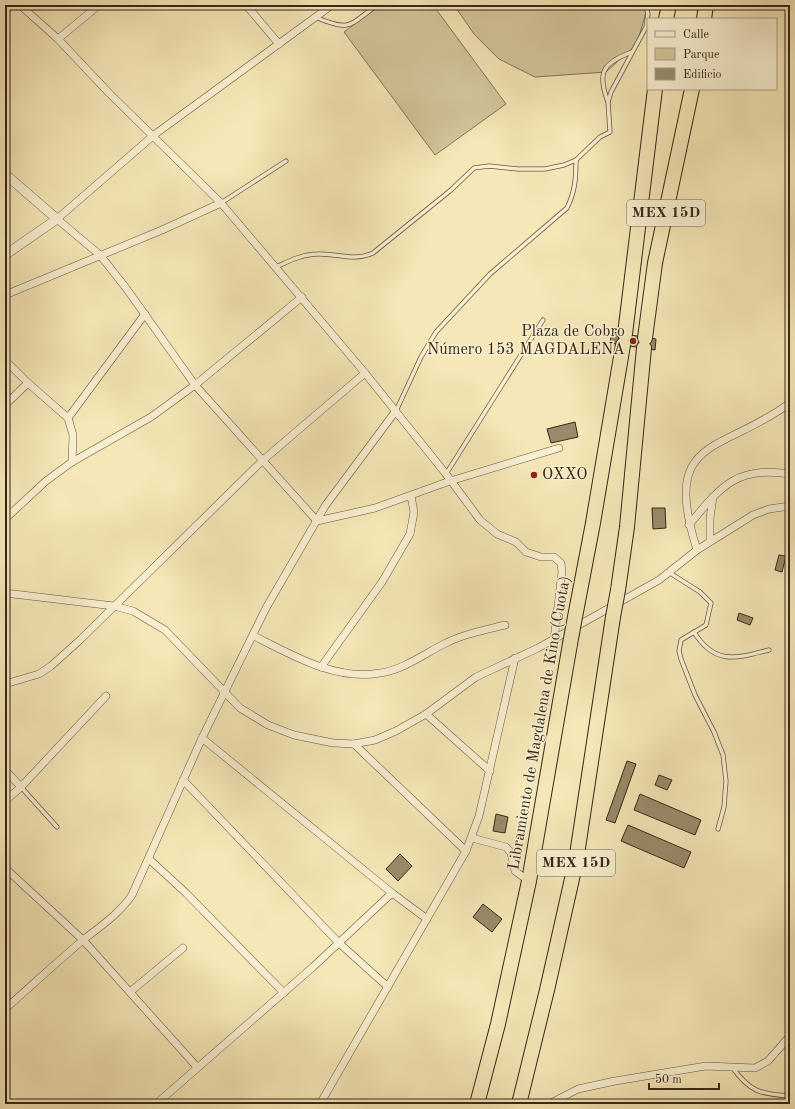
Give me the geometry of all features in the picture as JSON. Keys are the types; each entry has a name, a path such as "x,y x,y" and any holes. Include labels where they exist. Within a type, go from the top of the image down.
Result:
{"highway":[{"path":"666,18 669,5"},
{"path":"704,18 706,5"},
{"name":"Libramiento de Magdalena de Kino (Cuota)","path":"477,1104 498,1024 529,881 570,644 594,523 624,340 655,90"},
{"name":"MEX 15D","path":"519,1104 547,990 576,861 627,527 645,343 656,263 692,90"}],"street":[{"path":"5,12 12,5"},
{"path":"20,5 58,39 109,93 222,202 364,373 480,520 488,528 510,538 526,552 541,557 554,557 561,563 562,572 554,640"},
{"path":"58,39 98,5"},
{"path":"246,5 279,44"},
{"path":"5,255 57,219 154,135 332,5"},
{"path":"5,174 100,255 145,314 195,385 317,521"},
{"path":"5,295 162,230 222,202"},
{"path":"5,519 46,481 72,462 151,417 195,385 302,298"},
{"path":"68,418 145,314"},
{"path":"5,360 28,383 68,418 73,435 72,462"},
{"path":"5,684 33,676 51,666 80,640 262,461 364,373"},
{"path":"5,405 28,383"},
{"path":"697,550 686,511 687,480 694,461 701,453 720,441 752,426 790,403"},
{"path":"5,1009 83,940 124,907 132,895 149,859 182,780 254,636 266,608 325,506 395,412"},
{"path":"317,521 347,516 411,496 448,478 559,448"},
{"path":"689,524 713,497 730,481 746,474 761,471 790,474"},
{"path":"321,668 382,582 410,534 414,512 411,496"},
{"path":"710,541 710,518 713,497"},
{"path":"5,593 114,606 133,611 165,630 240,708 268,725 294,735 334,743 354,744 375,740 396,731 426,714 476,677 554,640 670,573 697,550 753,515 769,509 790,506"},
{"path":"254,636 321,668 355,674 381,673 415,660 458,638 505,625"},
{"path":"320,1104 388,988 472,838 490,771 515,658"},
{"path":"5,801 21,787 106,696"},
{"path":"426,714 490,771"},
{"path":"202,738 427,919"},
{"path":"354,744 466,851"},
{"path":"5,770 21,787"},
{"path":"182,780 339,943 388,988"},
{"path":"472,838 506,846 511,853 515,871 529,881"},
{"path":"149,859 186,893 284,993"},
{"path":"5,868 83,940 197,1067"},
{"path":"156,1104 284,993 392,892"},
{"path":"130,992 183,948"},
{"path":"549,1104 578,1089 595,1085 706,1066 755,1068 768,1061 790,1036"}],"lane":[{"path":"315,17 339,26 347,27 377,5"},
{"path":"646,5 647,18"},
{"path":"608,102 611,92 646,27 647,20"},
{"path":"276,267 295,259 318,254 364,258 373,253 451,190 474,168 489,166 518,169 545,169 564,165 576,160 600,137 610,132 608,102 602,80 603,71 616,60 632,52"},
{"path":"395,412 436,332 490,274 567,208 573,196 576,182 576,160"},
{"path":"222,202 286,161"},
{"path":"448,478 543,320"},
{"path":"670,573 700,592 710,603 709,616 706,625 681,640 679,651 695,695 714,732 723,756 726,782 724,807 718,829"},
{"path":"694,632 705,645 724,658 740,657 769,650"},
{"path":"21,787 57,827"},
{"path":"731,1066 742,1080 757,1092 790,1096"}],"green space":[{"path":"381,5 433,5 506,104 435,155 344,32"},
{"path":"454,5 648,5 637,44 606,72 535,77 499,59 474,34"}],"building":[{"name":"Plaza de Cobro Número 153 MAGDALENA","path":"612,332 656,339 655,350 610,343"},
{"path":"575,422 578,437 551,443 547,429"},
{"path":"652,508 665,508 666,528 653,529"},
{"path":"779,555 786,556 782,572 775,570"},
{"path":"739,613 753,618 750,625 737,620"},
{"path":"627,761 636,764 615,823 606,820"},
{"path":"659,775 672,780 667,790 655,785"},
{"path":"640,794 701,820 695,835 634,810"},
{"path":"496,814 508,817 505,833 493,831"},
{"path":"628,825 691,852 684,868 621,841"},
{"path":"400,854 412,866 398,881 386,869"},
{"path":"483,904 502,919 492,932 473,917"}],"place":[{"name":"Plaza de Cobro Número 153 MAGDALENA","path":"633,341"},
{"name":"OXXO","path":"534,475"}]}
